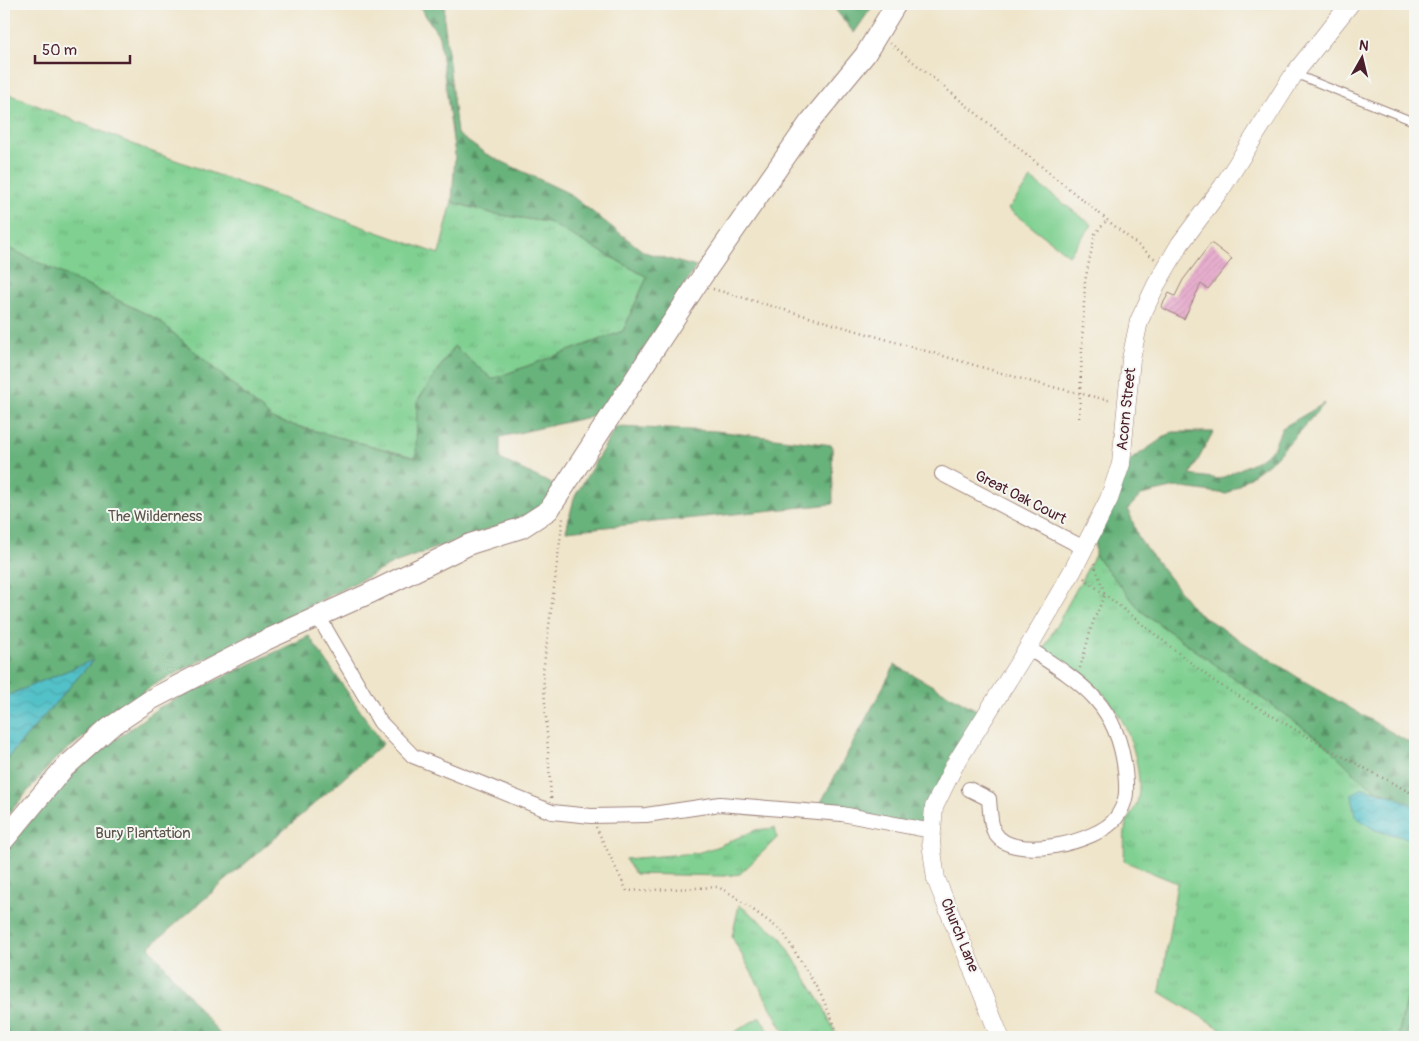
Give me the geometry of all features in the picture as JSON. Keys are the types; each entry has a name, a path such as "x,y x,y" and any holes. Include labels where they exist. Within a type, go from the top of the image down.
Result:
{"main road":[{"path":"4,840 63,769 109,728 152,699 318,616 368,594 470,544 521,528 550,510 563,493 697,284 809,123 865,55 896,4"}],"street":[{"name":"Acorn Street","path":"932,831 934,807 954,766 1028,648 1073,570 1109,499 1121,464 1131,359 1139,322 1166,268 1222,186 1294,74 1350,4"},
{"name":"Great Oak Court","path":"942,474 1083,550"},
{"path":"318,616 380,722 413,756 552,812 591,816 646,815 720,804 842,814 932,831"},
{"path":"969,789 989,799 994,832 1001,840 1011,845 1044,848 1081,841 1116,819 1127,797 1122,746 1105,711 1092,693 1028,648"},
{"name":"Church Lane","path":"932,831 931,843 936,879 1000,1037"}],"lane":[{"path":"1294,74 1415,122"}],"path":[{"path":"879,34 1166,268"},
{"path":"1079,418 1084,281 1095,234 1107,220"},
{"path":"697,284 1081,394 1126,405"},
{"path":"552,812 543,672 563,528 563,493"},
{"path":"1077,682 1093,622 1105,594 1092,559 1083,550"},
{"path":"1073,570 1215,682 1323,746 1415,795"},
{"path":"591,816 627,891 718,887 733,895 783,932 821,995 840,1037"}],"green space":[{"name":"The Wilderness","path":"418,4 445,4 444,19 457,134 486,154 568,193 644,252 696,267 602,414 500,437 500,459 564,490 542,510 394,563 153,685 56,758 4,819 4,762 92,661 4,697 4,246 157,319 274,420 416,458 417,402 454,346 492,379 623,331 647,277 548,222 494,214 452,202 455,155 439,36"},
{"path":"831,4 874,4 854,33"},
{"path":"4,92 150,151 439,254 452,202 494,214 548,222 647,277 623,331 492,379 454,346 417,402 417,458 274,420 157,319 4,246"},
{"path":"1031,179 1092,225 1069,255 1008,209"},
{"path":"1325,403 1275,458 1227,494 1176,487 1141,495 1128,509 1139,539 1196,612 1302,680 1415,746 1415,806 1374,788 1355,774 1324,743 1141,611 1095,555 1095,540 1126,463 1172,432 1213,432 1190,475 1220,479 1260,459 1273,449 1282,428"},
{"path":"616,427 716,431 832,445 833,504 566,531 574,498"},
{"path":"1095,555 1141,611 1324,743 1355,774 1374,788 1393,796 1363,788 1406,836 1415,840 1415,960 1398,1037 1261,1037 1228,1033 1160,992 1177,883 1124,861 1126,826 1136,805 1139,791 1138,771 1132,745 1117,712 1098,688 1043,650"},
{"name":"Bury Plantation","path":"309,636 383,744 149,947 222,1037 4,1037 4,851 76,769 158,708"},
{"path":"895,665 984,714 937,801 934,835 844,808 820,804"},
{"path":"775,828 777,838 740,874 724,876 635,874 625,859 697,853 756,830"},
{"path":"739,905 780,936 823,1006 837,1037 787,1037 732,937"},
{"path":"1415,960 1415,1037 1398,1037"},
{"path":"760,1017 771,1035 768,1037 726,1037"}],"water":[{"path":"93,660 4,762 4,697"},
{"path":"1363,788 1393,796 1415,806 1415,840 1375,830 1355,816 1352,794"}],"building":[{"path":"1211,243 1232,259 1208,289 1201,284 1184,319 1161,307 1169,293 1175,296 1183,280"}]}
